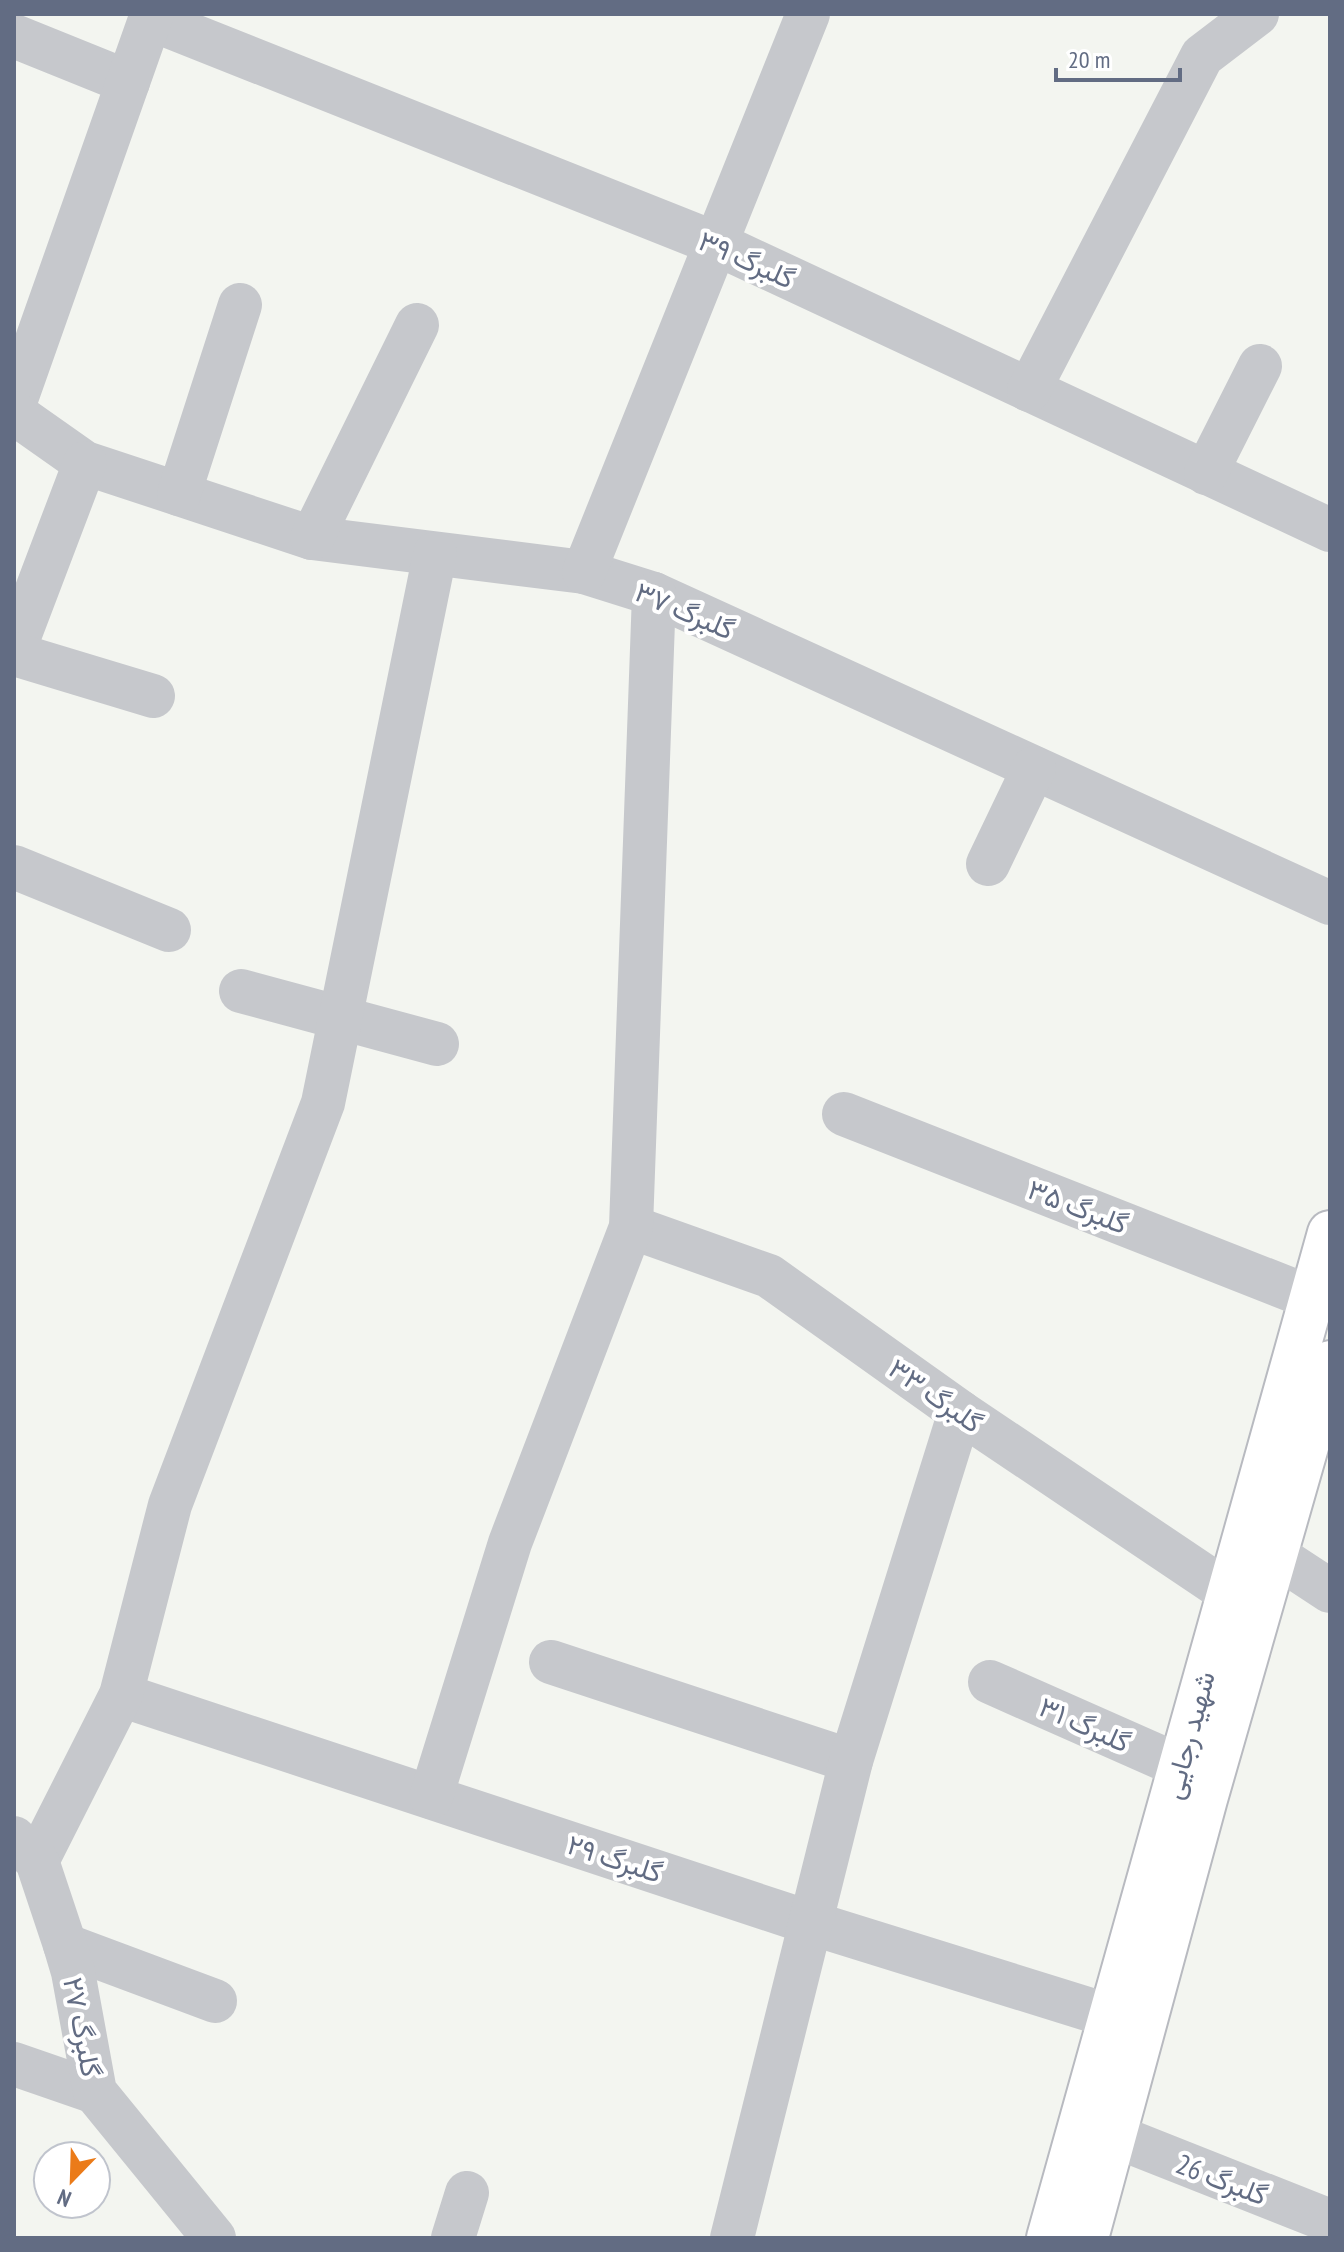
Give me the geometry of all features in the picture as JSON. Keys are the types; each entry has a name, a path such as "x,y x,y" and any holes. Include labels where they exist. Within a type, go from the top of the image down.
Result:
{"main road":[{"name":"شهید رجایی","path":"1049,2238 1330,1233"},
{"name":"شهید رجایی","path":"1086,2238 1275,1555 1319,1442 1330,1363"}],"street":[{"path":"584,572 808,14"},
{"path":"1029,390 1202,56 1257,14"},
{"path":"14,405 151,16"},
{"name":"گلبرگ ۳۹","path":"151,16 717,244 1330,530"},
{"path":"14,36 128,82"},
{"path":"179,494 240,305"},
{"path":"312,538 417,325"},
{"path":"1206,473 1260,366"},
{"name":"گلبرگ ۳۷","path":"14,413 85,463 312,538 584,572 654,594 1330,903"},
{"path":"85,463 17,631 153,696"},
{"path":"25,1849 121,1695 170,1505 323,1103 435,554"},
{"path":"431,1797 510,1543 631,1227 654,594"},
{"path":"988,864 1034,768"},
{"path":"14,867 169,930"},
{"path":"241,991 437,1044"},
{"name":"گلبرگ ۳۵","path":"844,1114 1312,1298"},
{"name":"گلبرگ ۳۳","path":"631,1227 769,1276 960,1412 1228,1592"},
{"path":"732,2238 851,1761 960,1412"},
{"path":"1275,1555 1330,1591"},
{"path":"551,1662 851,1761"},
{"name":"گلبرگ ۳۱","path":"990,1682 1180,1766"},
{"name":"گلبرگ ۲۹","path":"121,1695 811,1923 1110,2016"},
{"name":"گلبرگ ۲۷","path":"25,1849 73,1972 95,2092 214,2238"},
{"path":"65,1945 215,2001"},
{"path":"14,2064 95,2092"},
{"name":"گلبرگ 26","path":"1115,2136 1330,2221"},
{"path":"453,2238 467,2193"}]}
